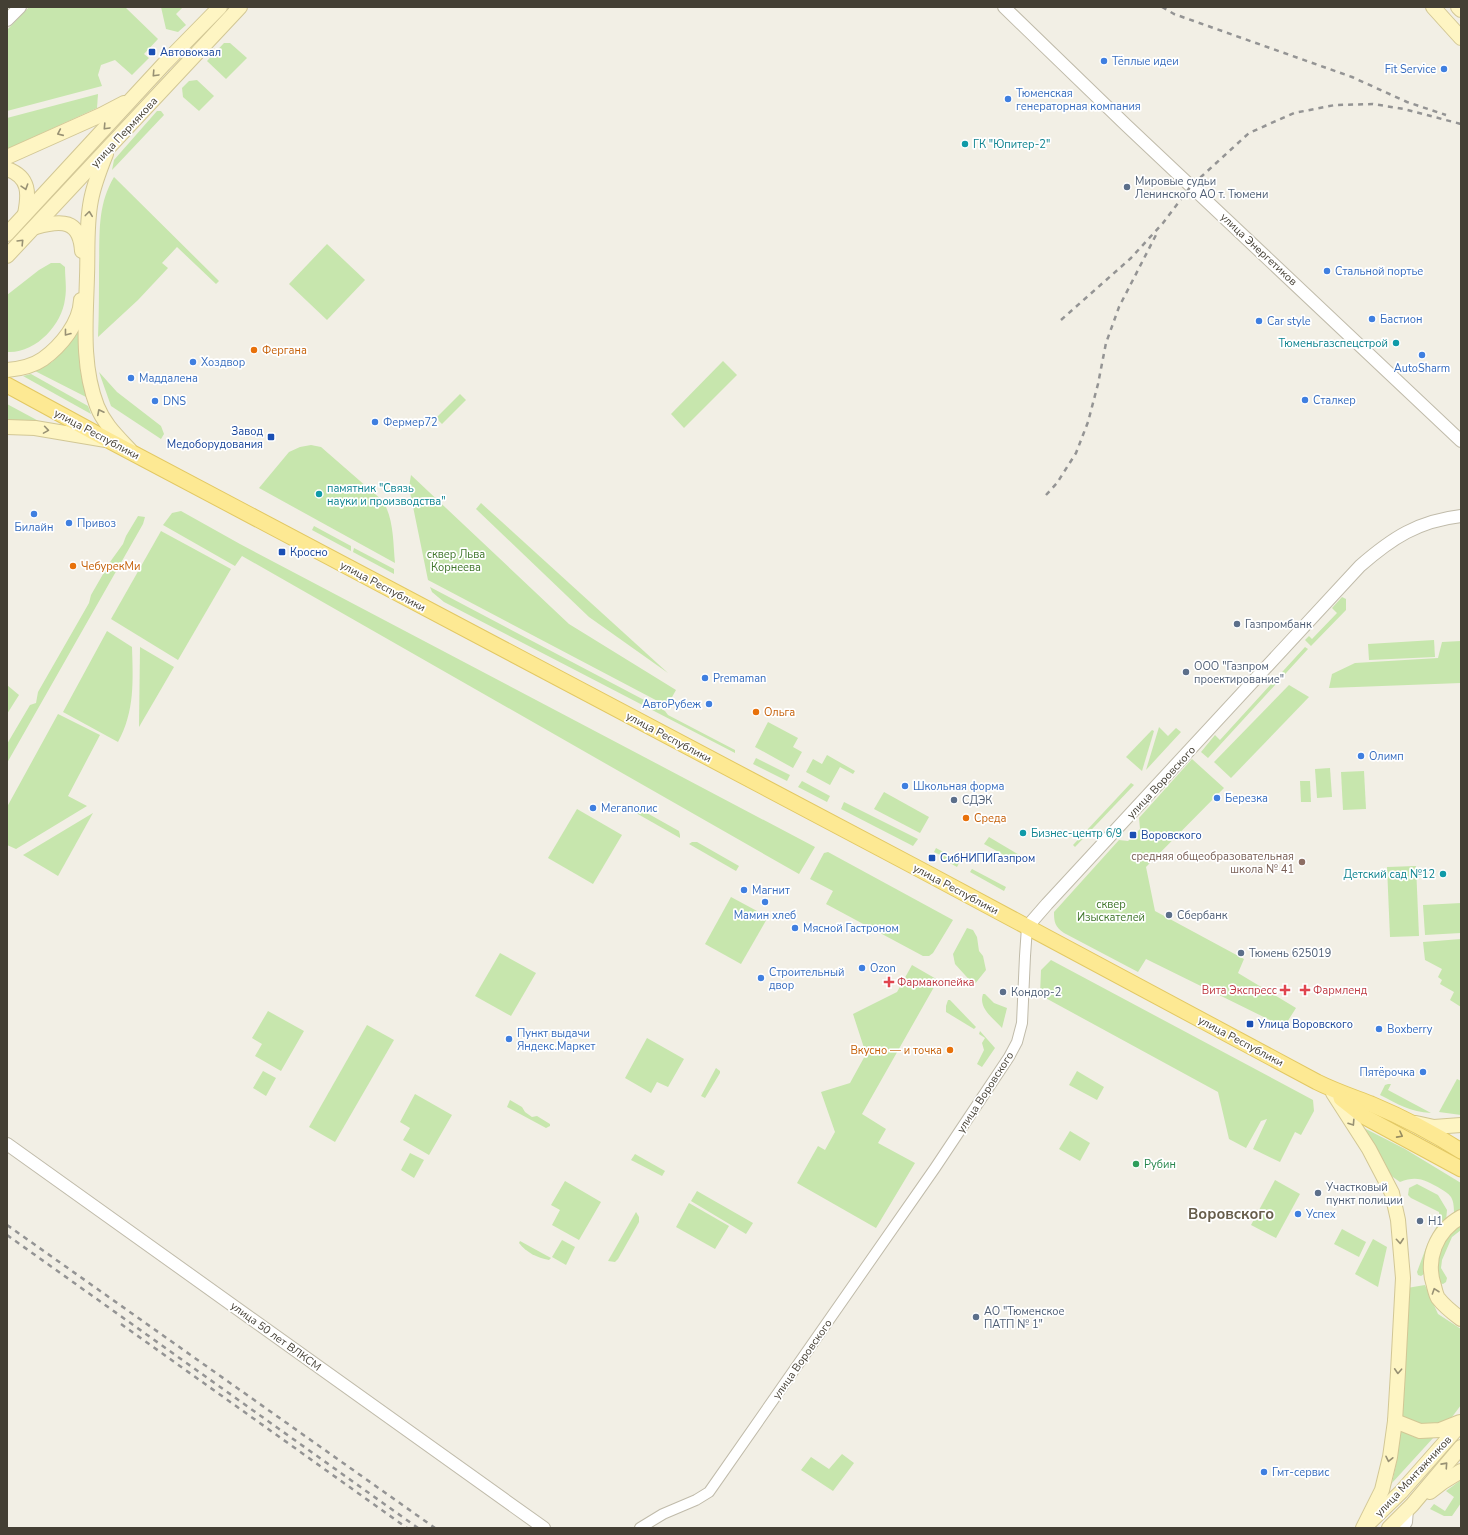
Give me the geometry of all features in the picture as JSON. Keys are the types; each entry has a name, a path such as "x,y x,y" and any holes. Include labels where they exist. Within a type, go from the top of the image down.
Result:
{"main road":[{"name":"улица Пермякова","path":"7,234 220,7"},
{"name":"улица Пермякова","path":"7,256 36,227 108,147 240,7"},
{"path":"1433,7 1461,38"},
{"path":"1458,7 1461,10"},
{"path":"7,157 101,115 133,98"},
{"path":"108,147 96,180 91,200 88,225 86,347 89,375 97,406 109,428 133,453"},
{"path":"7,169 17,173 26,186 28,200 25,214"},
{"path":"7,370 24,367 42,359 59,344 72,328 81,307 82,249 80,238 76,230 70,225 52,222 36,227"},
{"name":"улица Республики","path":"7,386 1331,1089 1372,1104 1409,1122 1461,1151"},
{"path":"7,427 35,428 108,440"},
{"path":"1331,1089 1369,1149 1392,1192 1398,1220 1403,1278 1394,1421 1390,1457 1382,1490 1363,1528"},
{"name":"улица Республики","path":"1331,1089 1366,1117 1461,1169"},
{"path":"1409,1122 1434,1127 1461,1125"},
{"path":"1461,1217 1451,1223 1439,1237 1432,1252 1430,1276 1437,1297 1461,1319"},
{"path":"1394,1421 1420,1431 1440,1430 1461,1423"},
{"name":"улица Монтажников","path":"1363,1528 1401,1492 1461,1423"},
{"name":"улица Монтажников","path":"1389,1528 1461,1447"},
{"path":"1409,1507 1443,1482 1461,1471"}],"street":[{"path":"7,20 20,7"},
{"name":"улица Энергетиков","path":"1004,7 1126,125 1461,441"},
{"name":"улица Воровского","path":"640,1528 663,1514 696,1500 709,1492 931,1175 1009,1057 1017,1042 1022,1023 1027,927 1360,566 1381,548 1400,535 1424,524 1461,516"},
{"name":"улица 50 лет ВЛКСМ","path":"7,1144 544,1528"},
{"path":"1402,1528 1406,1522 1409,1507"}],"green space":[{"path":"29,7 125,7 158,39 144,54 149,58 132,75 115,60 101,65 98,75 102,86 7,111 7,30"},
{"path":"161,7 183,7 176,14 186,25 178,32 166,29"},
{"path":"224,43 230,43 247,58 226,79 207,61"},
{"path":"197,80 214,96 199,111 183,97 182,88 189,81"},
{"path":"98,94 97,108 7,149 7,118"},
{"path":"157,111 161,111 164,115 112,170 114,160"},
{"path":"114,177 219,281 216,284 177,247 162,263 168,268 138,300 98,337 100,220 105,198"},
{"path":"327,244 365,280 327,320 289,284"},
{"path":"51,263 60,263 65,267 66,295 59,319 53,328 37,343 17,351 7,352 7,295 39,270"},
{"path":"80,322 80,369 88,398 33,370 52,362 63,349"},
{"path":"723,361 737,375 684,428 671,414"},
{"path":"99,372 117,392 161,426 164,434 161,439 111,406"},
{"path":"31,374 88,406 91,414 23,376"},
{"path":"460,394 466,400 442,424 436,418"},
{"path":"7,404 46,425 7,422"},
{"name":"сквер Льва Корнеева","path":"311,445 321,447 383,501 387,508 391,523 395,563 259,488 289,452 300,447"},
{"name":"сквер Льва Корнеева","path":"411,475 569,624 676,690 667,706 428,580 409,487"},
{"path":"481,503 668,673 589,617 476,509"},
{"path":"181,511 240,544 815,847 799,874 242,556 235,566 163,525 172,513"},
{"path":"138,516 145,517 143,524 7,763 7,744 30,705 36,703 38,692 89,603 91,595 110,562 123,544"},
{"path":"314,526 351,546 351,551 312,530"},
{"path":"161,531 231,569 178,660 111,619"},
{"path":"354,548 394,569 394,574 353,552"},
{"path":"430,587 665,711 668,715 735,750 735,753 444,602 432,592"},
{"path":"1342,597 1346,599 1346,610 1311,646 1305,640 1309,636 1312,639 1337,613 1332,608"},
{"path":"107,631 132,647 132,696 128,719 118,742 63,712"},
{"path":"1434,640 1435,657 1369,660 1368,644"},
{"path":"1461,641 1461,683 1329,688 1332,674 1355,663 1438,658 1442,642"},
{"path":"140,647 174,667 139,727"},
{"path":"1305,647 1308,649 1208,758 1201,752 1215,735 1220,740"},
{"path":"7,685 19,695 7,714"},
{"path":"1289,685 1309,697 1231,778 1214,762"},
{"path":"58,714 100,735 68,796 87,806 16,849 7,845 7,807"},
{"path":"768,722 798,738 793,747 802,752 793,768 755,747"},
{"path":"1159,727 1168,736 1176,728 1181,732 1146,770"},
{"path":"1152,730 1154,731 1142,771 1126,757"},
{"path":"827,755 855,771 853,774 840,767 830,785 806,772 813,759 822,764"},
{"path":"756,758 790,775 787,781 753,764"},
{"name":"сквер Изыскателей","path":"1192,759 1224,788 1146,867 1155,911 1244,959 1238,973 1296,1008 1284,1027 1146,959 1138,972 1064,933 1059,929 1054,919 1054,912 1119,840 1128,841 1140,829 1139,818"},
{"path":"1330,768 1332,797 1317,798 1315,769"},
{"path":"1364,771 1366,809 1343,810 1341,772"},
{"path":"802,781 830,796 827,802 798,787"},
{"path":"1300,781 1310,781 1311,802 1301,802"},
{"path":"1131,783 1134,785 1075,847 1073,845"},
{"path":"884,792 929,817 920,833 874,809"},
{"path":"844,802 918,839 913,846 841,809"},
{"path":"638,808 679,831 680,838 636,813"},
{"path":"577,809 622,835 593,884 548,858"},
{"path":"93,813 58,876 23,855"},
{"path":"989,837 1021,856 1020,860 1013,860 984,844"},
{"path":"692,842 697,842 739,866 736,871 689,844"},
{"path":"936,848 960,861 957,867 939,857 940,855 934,852"},
{"path":"828,852 953,920 933,953 929,956 923,956 826,904 833,891 810,879 824,853"},
{"path":"1416,866 1419,936 1390,937 1387,867"},
{"path":"972,869 1006,887 1004,891 970,872"},
{"path":"731,897 768,917 741,964 705,944"},
{"path":"1461,903 1461,933 1425,935 1423,905"},
{"path":"967,928 973,930 977,937 979,951 983,956 986,970 974,985 955,964 953,954"},
{"path":"1461,939 1461,1007 1450,1000 1454,992 1440,984 1442,980 1438,977 1442,969 1425,960 1423,942"},
{"path":"500,953 536,973 511,1016 475,996"},
{"path":"1051,960 1313,1100 1314,1111 1301,1135 1295,1132 1280,1162 1253,1149 1267,1119 1261,1121 1246,1148 1229,1139 1218,1092 1040,995 1041,970"},
{"path":"912,965 938,980 862,1114 886,1129 878,1143 915,1163 876,1228 797,1183 818,1146 825,1150 835,1132 821,1092 850,1083 866,1054 853,1014 897,992"},
{"path":"983,994 985,994 994,1003 1007,1008 1002,1028 984,1008 982,999"},
{"path":"948,1000 950,1000 976,1027 974,1029 946,1012"},
{"path":"268,1011 304,1031 281,1071 255,1056 262,1044 252,1038"},
{"path":"367,1025 394,1040 335,1142 309,1127"},
{"path":"980,1031 995,1048 982,1067 977,1064 984,1050 982,1043 985,1038 979,1034"},
{"path":"647,1038 684,1059 668,1087 657,1082 651,1093 625,1078"},
{"path":"716,1068 720,1071 720,1073 705,1098 701,1096"},
{"path":"263,1071 276,1078 266,1096 253,1088"},
{"path":"1077,1071 1104,1087 1097,1100 1069,1085"},
{"path":"1457,1079 1461,1081 1461,1115 1439,1112"},
{"path":"1391,1084 1388,1090 1431,1113 1410,1109 1380,1095 1385,1085"},
{"path":"415,1094 452,1115 429,1155 403,1140 410,1128 400,1122"},
{"path":"510,1100 522,1107 525,1112 532,1117 537,1116 550,1124 550,1126 546,1128 507,1107"},
{"path":"1364,1128 1405,1149 1461,1183 1461,1212 1454,1215 1453,1203 1449,1194 1431,1183 1416,1179 1400,1182 1390,1175"},
{"path":"1070,1131 1090,1143 1080,1161 1059,1149"},
{"path":"410,1153 424,1160 414,1178 401,1170"},
{"path":"635,1154 665,1171 662,1176 631,1160"},
{"path":"1275,1180 1300,1194 1276,1238 1251,1225"},
{"path":"565,1181 601,1202 579,1240 552,1225 560,1210 551,1205"},
{"path":"1417,1184 1438,1195 1447,1210 1446,1221 1424,1274 1421,1276 1418,1275 1417,1272 1427,1245 1440,1220 1439,1212 1408,1195 1409,1188"},
{"path":"697,1191 753,1223 746,1234 691,1201"},
{"path":"689,1203 729,1226 715,1249 676,1227"},
{"path":"636,1212 639,1217 639,1222 618,1259 615,1262 608,1261"},
{"path":"1461,1222 1461,1230 1452,1237 1442,1260 1441,1268 1447,1278 1446,1282 1443,1284 1439,1283 1435,1270 1442,1239"},
{"path":"1342,1229 1366,1242 1359,1257 1334,1244"},
{"path":"1373,1239 1387,1247 1378,1287 1355,1274"},
{"path":"562,1240 575,1247 566,1265 552,1257"},
{"path":"520,1241 551,1258 549,1260 532,1254 519,1243"},
{"path":"1425,1285 1438,1314 1461,1329 1461,1405 1449,1421 1425,1426 1409,1422 1399,1415 1407,1288"},
{"path":"1399,1429 1414,1437 1434,1437 1392,1483 1397,1460"},
{"path":"842,1454 854,1463 833,1491 801,1470 811,1457 829,1469"},
{"path":"1461,1480 1461,1503 1452,1516 1444,1516 1430,1509 1434,1504 1445,1511 1454,1497 1446,1491"}],"railway":[{"path":"1162,7 1174,14 1352,77 1407,102 1446,115"},
{"path":"1061,320 1131,258 1163,223 1191,186 1249,133 1294,113 1335,105 1373,104 1404,109 1461,124"},
{"path":"1046,495 1057,483 1076,453 1088,422 1098,384 1106,343 1119,307 1157,233"},
{"path":"7,1225 435,1528"},
{"path":"7,1235 418,1528"},
{"path":"121,1324 407,1528"}],"place":[{"name":"Автовокзал","path":"152,52"},
{"name":"Тёплые идеи","path":"1104,61"},
{"name":"Fit Service","path":"1444,69"},
{"name":"Тюменская генераторная компания","path":"1008,99"},
{"name":"ГК \"Юпитер-2\"","path":"965,144"},
{"name":"Мировые судьи Ленинского АО т. Тюмени","path":"1127,187"},
{"name":"Стальной портье","path":"1327,271"},
{"name":"Бастион","path":"1372,319"},
{"name":"Car style","path":"1259,321"},
{"name":"Тюменьгазспецстрой","path":"1396,343"},
{"name":"Фергана","path":"254,350"},
{"name":"AutoSharm","path":"1422,355"},
{"name":"Хоздвор","path":"193,362"},
{"name":"Маддалена","path":"131,378"},
{"name":"Сталкер","path":"1305,400"},
{"name":"DNS","path":"155,401"},
{"name":"Фермер72","path":"375,422"},
{"name":"Завод Медоборудования","path":"271,437"},
{"name":"памятник \"Связь науки и производства\"","path":"319,494"},
{"name":"Билайн","path":"34,514"},
{"name":"Привоз","path":"69,523"},
{"name":"Кросно","path":"282,552"},
{"name":"ЧебурекМи","path":"73,566"},
{"name":"Газпромбанк","path":"1237,624"},
{"name":"ООО \"Газпром проектирование\"","path":"1186,672"},
{"name":"Premaman","path":"705,678"},
{"name":"АвтоРубеж","path":"709,704"},
{"name":"Ольга","path":"756,712"},
{"name":"Олимп","path":"1361,756"},
{"name":"Школьная форма","path":"905,786"},
{"name":"Березка","path":"1217,798"},
{"name":"СДЭК","path":"954,800"},
{"name":"Мегаполис","path":"593,808"},
{"name":"Среда","path":"966,818"},
{"name":"Бизнес-центр 6/9","path":"1023,833"},
{"name":"Воровского","path":"1133,835"},
{"name":"СибНИПИГазпром","path":"932,858"},
{"name":"средняя общеобразовательная школа № 41","path":"1302,862"},
{"name":"Детский сад №12","path":"1443,874"},
{"name":"Магнит","path":"744,890"},
{"name":"Мамин хлеб","path":"765,902"},
{"name":"Сбербанк","path":"1169,915"},
{"name":"Мясной Гастроном","path":"795,928"},
{"name":"Тюмень 625019","path":"1241,953"},
{"name":"Ozon","path":"862,968"},
{"name":"Строительный двор","path":"761,978"},
{"name":"Фармакопейка","path":"889,982"},
{"name":"Вита Экспресс","path":"1285,990"},
{"name":"Фармленд","path":"1305,990"},
{"name":"Кондор-2","path":"1003,992"},
{"name":"Улица Воровского","path":"1250,1024"},
{"name":"Boxberry","path":"1379,1029"},
{"name":"Пункт выдачи Яндекс.Маркет","path":"509,1039"},
{"name":"Вкусно — и точка","path":"950,1050"},
{"name":"Пятёрочка","path":"1423,1072"},
{"name":"Рубин","path":"1136,1164"},
{"name":"Участковый пункт полиции","path":"1318,1193"},
{"name":"Успех","path":"1298,1214"},
{"name":"Н1","path":"1420,1221"},
{"name":"АО \"Тюменское ПАТП № 1\"","path":"976,1317"},
{"name":"Гмт-сервис","path":"1264,1472"}],"district":[{"name":"Воровского","path":"1231,1214"}]}
